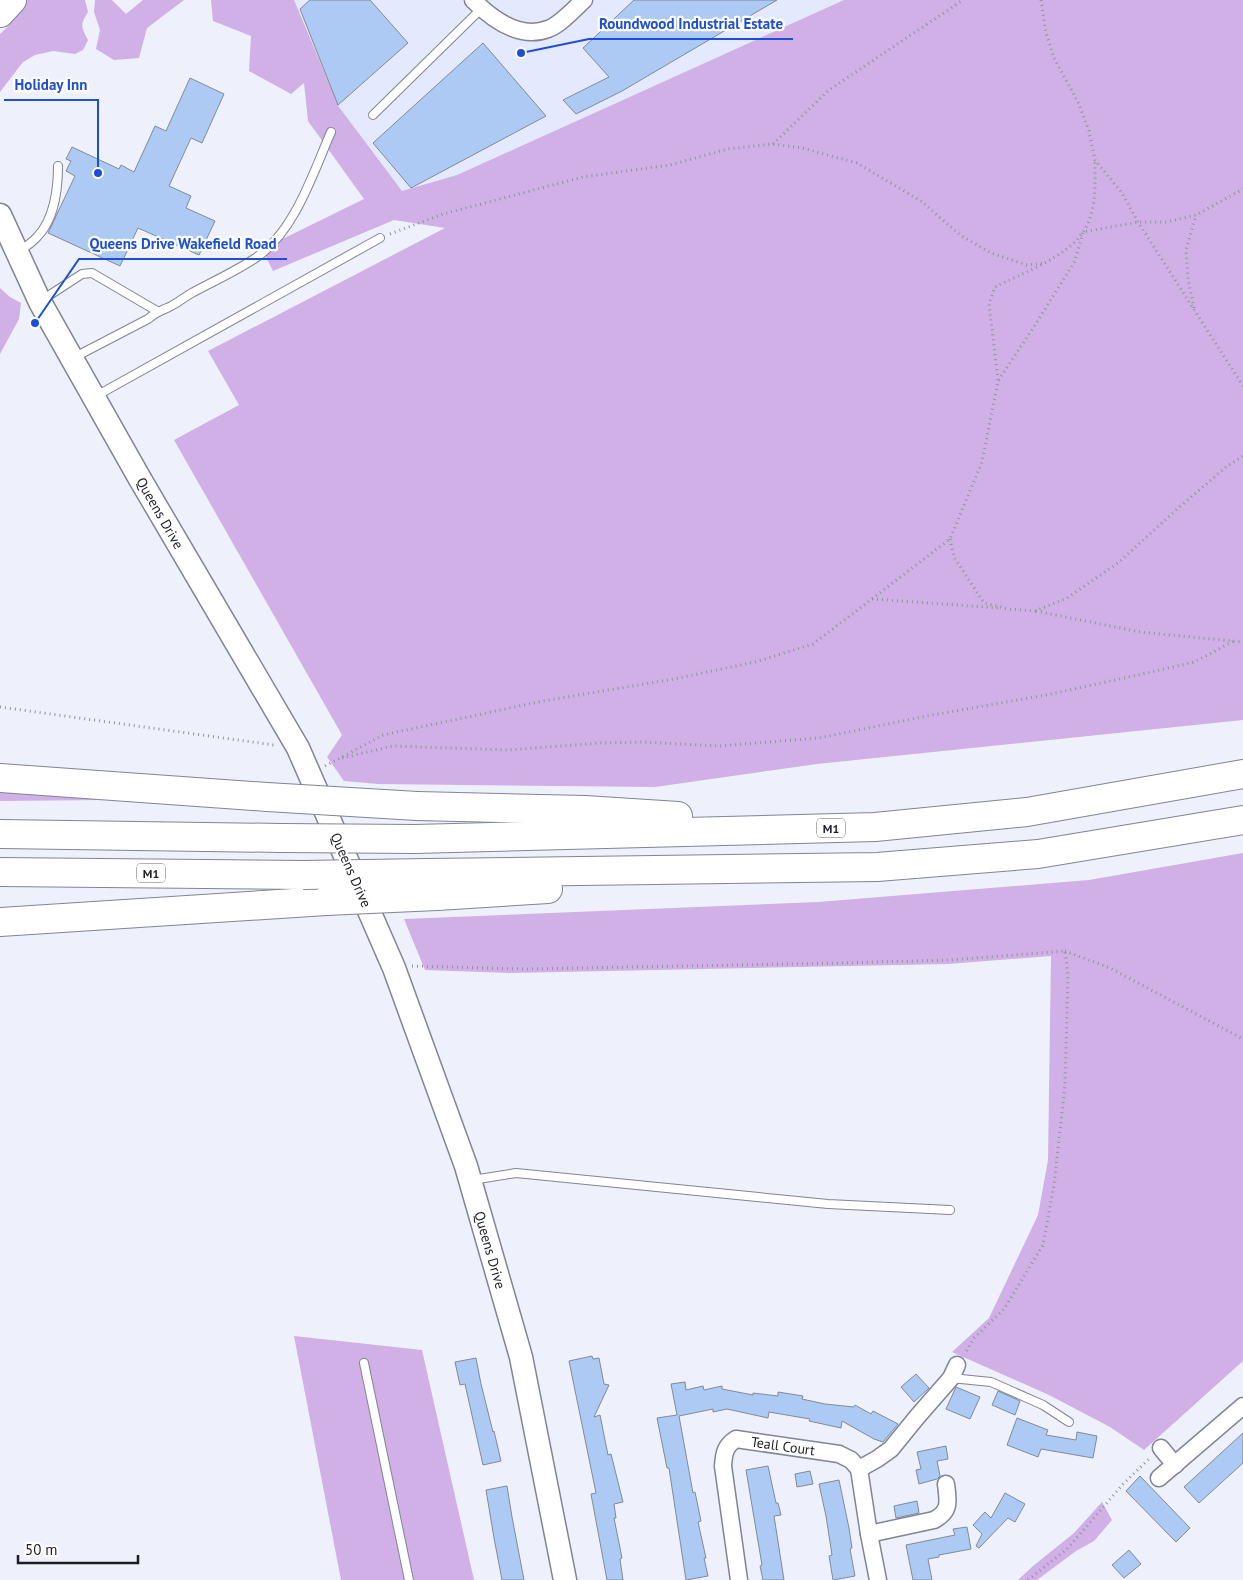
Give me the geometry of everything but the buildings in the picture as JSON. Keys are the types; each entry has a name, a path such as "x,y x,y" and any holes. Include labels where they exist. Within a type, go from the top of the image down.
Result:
{"highway":[{"path":"0,13 12,0"},
{"name":"M1","path":"0,834 415,839 875,827 1027,812 1243,774"},
{"path":"0,778 417,806 585,810 875,827"},
{"name":"M1","path":"0,872 303,874 432,885 877,867 1038,854 1243,820"},
{"path":"0,922 326,901 432,885"}],"street":[{"path":"477,4 506,26 528,32 549,29 584,0"},
{"name":"Queens Drive","path":"0,215 40,302 298,748 394,968 470,1180 521,1357 565,1580"},
{"path":"878,1580 859,1469 877,1460 891,1449 954,1372"},
{"path":"1159,1478 1243,1406"},
{"name":"Teall Court","path":"740,1580 723,1466 724,1452 729,1444 736,1439 748,1440 840,1454 851,1460 859,1469"},
{"path":"1161,1448 1175,1465"},
{"path":"869,1534 934,1520 943,1515 948,1504 946,1484"}],"lane":[{"path":"373,115 477,4"},
{"path":"72,359 148,319 157,311 168,308 256,258 269,247 293,216 303,198 331,132"},
{"path":"17,253 37,238 47,220 56,197 58,166"},
{"path":"94,397 380,238"},
{"path":"40,302 82,274 92,273 157,311"},
{"path":"470,1180 516,1174 828,1204 950,1210"},
{"path":"364,1363 409,1580"},
{"path":"954,1372 991,1382 1043,1405 1069,1422"}],"path":[{"path":"772,144 829,90 963,0"},
{"path":"998,380 1038,322 1075,261 1095,196 1095,160 1089,131 1079,104 1054,58 1046,33 1041,0"},
{"path":"380,238 443,214 583,177 670,165 728,149 772,144 802,148 858,163 921,201 960,235 991,253 1027,265 1045,263"},
{"path":"1095,160 1122,193 1138,222 1243,386"},
{"path":"309,774 383,736 543,701 755,662 813,644 950,539 982,462 998,380 989,304 995,287 1045,263 1069,246 1083,232 1138,222 1167,222 1196,215 1243,189"},
{"path":"1195,311 1188,279 1186,250 1196,215"},
{"path":"1036,611 1067,598 1118,563 1174,511 1226,467 1243,456"},
{"path":"950,539 954,556 984,603 1008,609"},
{"path":"872,599 1036,611 1140,632 1243,642"},
{"path":"337,760 393,746 508,750 635,742 719,746 818,738 1046,695 1147,673 1194,662 1234,641"},
{"path":"0,707 298,748"},
{"path":"394,968 417,966 524,969 949,960 1065,951 1110,968 1243,1039"},
{"path":"954,1372 974,1338 1004,1309 1044,1244 1054,1185 1066,1085 1068,974 1065,951"},
{"path":"1028,1580 1067,1549 1124,1483 1161,1448"}],"shaded area":[{"path":"27,0 85,0 88,12 82,26 88,40 83,50 75,54 53,51 35,55 23,62 0,92 0,34"},
{"path":"95,0 112,0 126,14 143,0 184,0 147,28 139,58 114,60 96,49 100,30 94,12"},
{"path":"211,0 294,0 339,107 402,191 457,175 844,0 1243,0 1243,720 817,764 655,787 378,784 344,781 327,757 342,735 174,440 239,405 208,351 445,228 394,220 273,271 262,249 364,199 308,121 304,83 291,94 249,71 251,36 213,21"},
{"path":"294,0 844,0 457,175 402,191 339,107"},
{"path":"0,288 10,297 21,303 19,319 0,354"},
{"path":"0,792 105,800 0,801"},
{"path":"1243,853 1243,1361 1144,1450 1110,1427 1049,1395 952,1352 989,1318 1038,1215 1048,1160 1051,956 948,964 511,973 425,970 404,919 818,902 1089,880"},
{"path":"294,1336 422,1350 474,1580 341,1580"},
{"path":"1102,1502 1112,1520 1094,1541 1076,1551 1037,1580 1018,1580 1074,1533"}],"place":[{"name":"Roundwood Industrial Estate","path":"521,53"},
{"name":"Holiday Inn","path":"98,173"},
{"name":"Queens Drive Wakefield Road","path":"35,323"}]}
